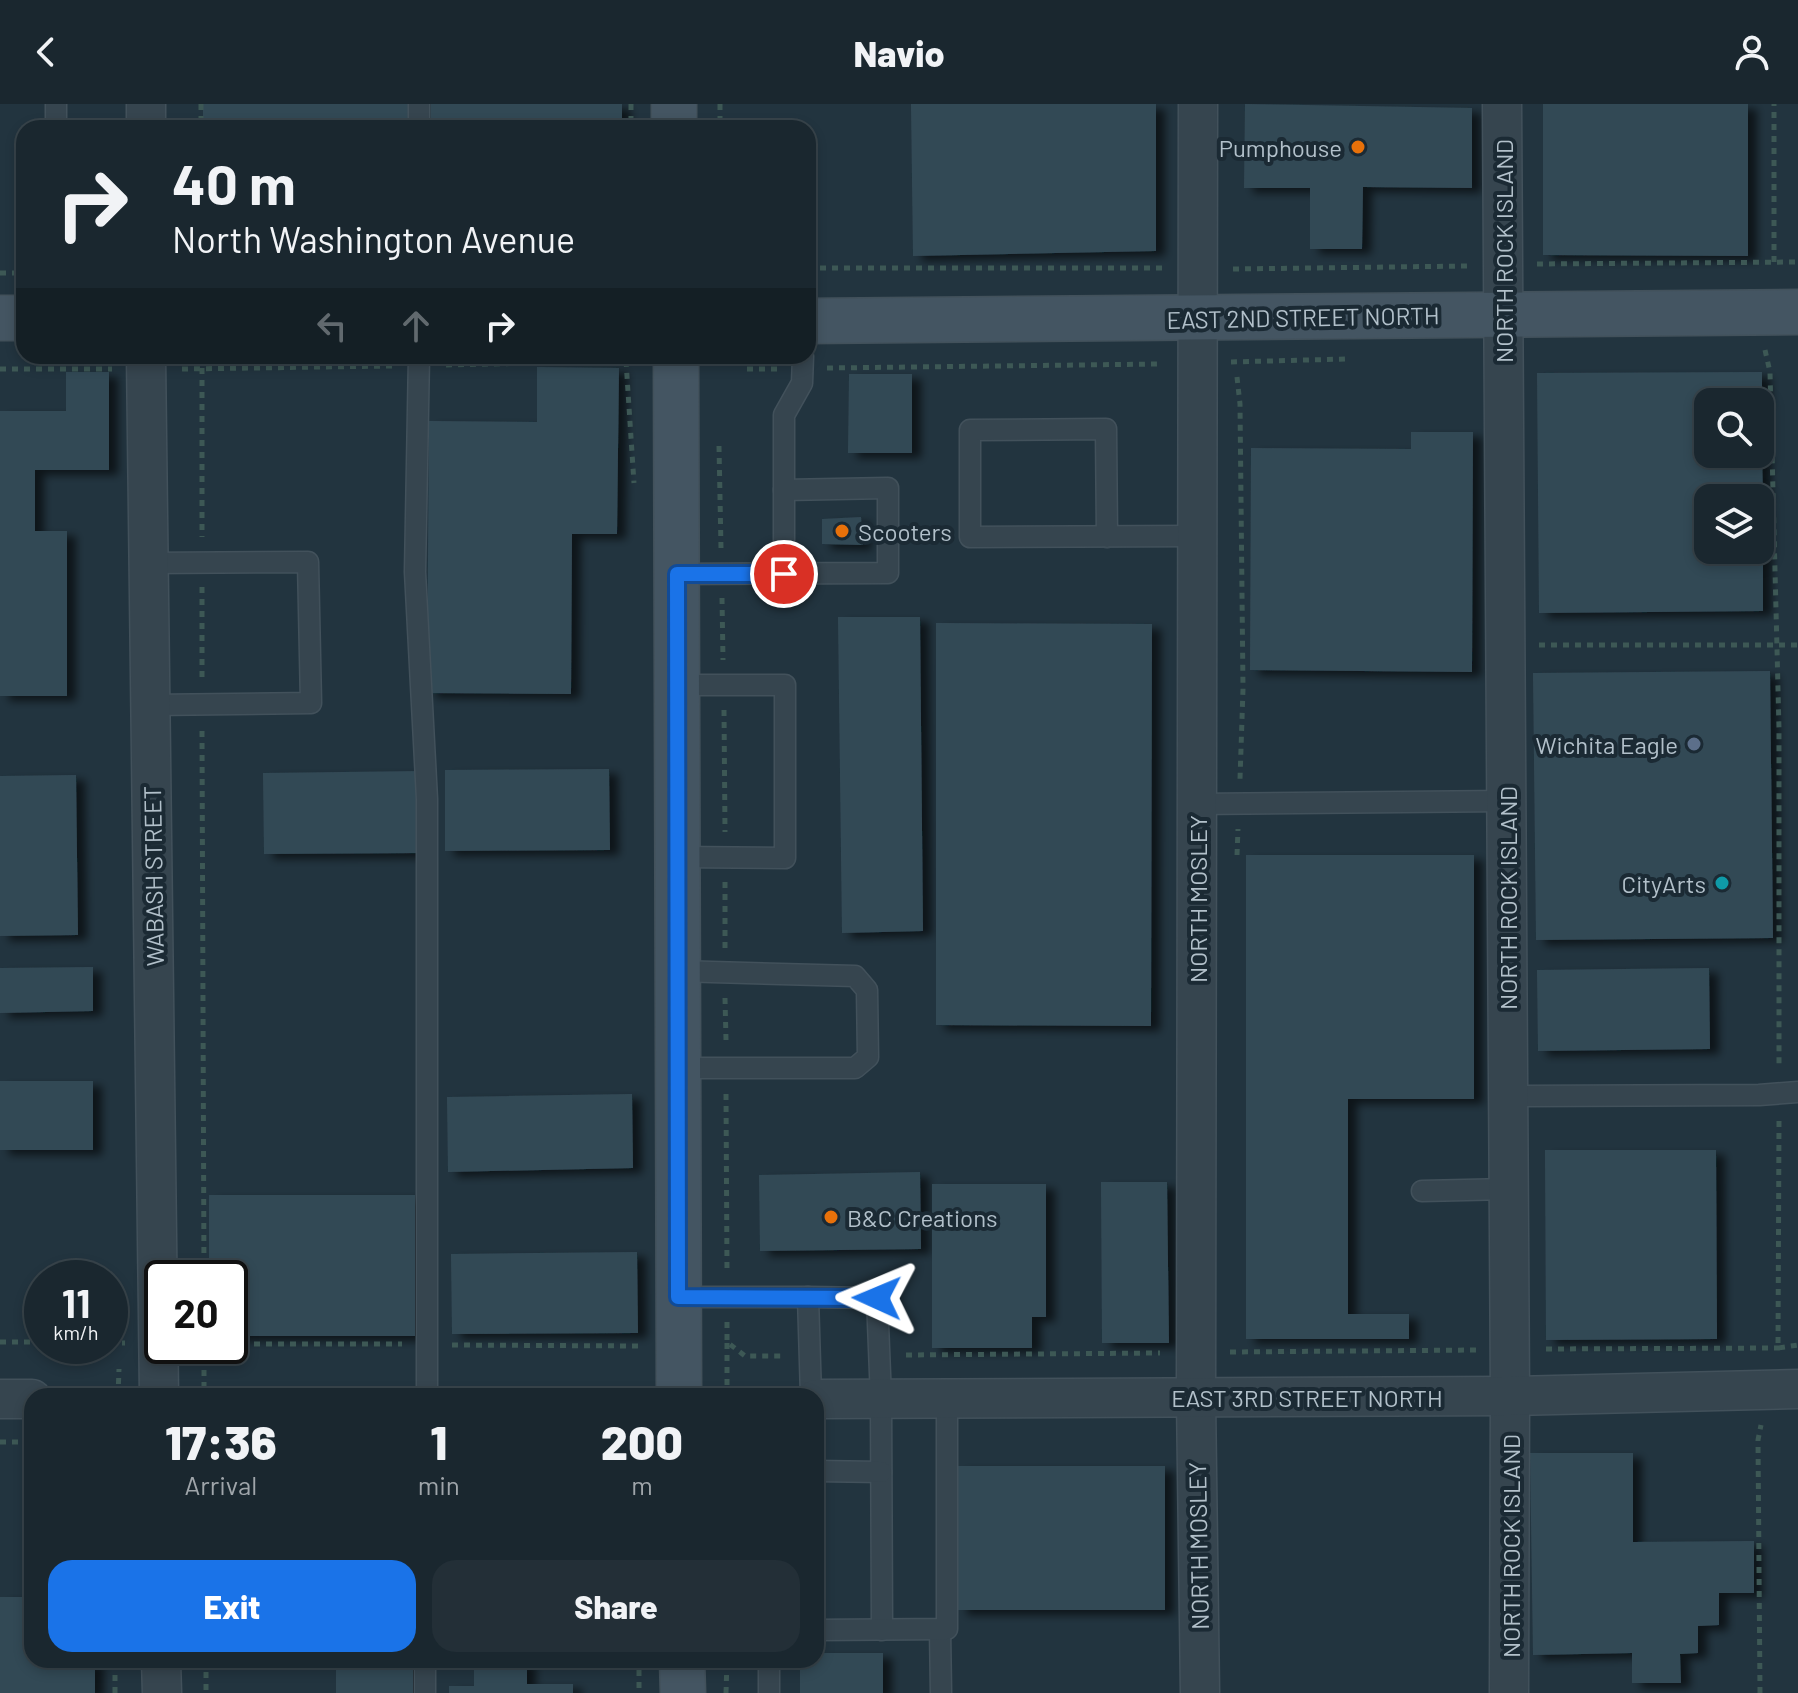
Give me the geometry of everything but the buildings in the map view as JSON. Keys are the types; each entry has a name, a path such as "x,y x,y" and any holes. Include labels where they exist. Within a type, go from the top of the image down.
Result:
{"main road":[{"name":"EAST 2ND STREET NORTH","path":"816,321 1503,314 1787,330"},
{"path":"676,364 679,1388"},
{"path":"682,1668 683,1693"}],"street":[{"name":"NORTH MOSLEY","path":"1198,104 1199,318 1217,363 1198,536 1196,1398 1200,1693"},
{"name":"NORTH ROCK ISLAND","path":"1502,104 1510,1350 1509,1693"},
{"name":"WABASH STREET","path":"146,364 159,1388"},
{"name":"EAST 3RD STREET NORTH","path":"824,1399 1510,1396 1784,1389"},
{"path":"0,1399 24,1399"},
{"path":"161,1668 162,1693"}],"lane":[{"path":"419,364 415,572 427,799 427,1388"},
{"path":"784,574 784,415 802,383 803,364"},
{"path":"1107,537 1106,429 970,430 970,537 1107,537 1198,536"},
{"path":"677,574 888,573 888,488 784,490"},
{"path":"149,563 308,562 311,703 151,705"},
{"path":"677,685 785,685 785,858 677,857"},
{"path":"1197,804 1506,801"},
{"path":"677,971 855,976 867,990 868,1044 868,1057 855,1068 678,1068"},
{"path":"1508,1096 1788,1092"},
{"path":"1422,1191 1509,1189"},
{"path":"678,1297 877,1298 881,1399 882,1630"},
{"path":"808,1297 811,1388"},
{"path":"824,1630 947,1629 947,1399"},
{"path":"824,1471 881,1472"},
{"path":"940,1629 941,1693"},
{"path":"425,1668 425,1693"},
{"path":"769,1668 769,1693"}],"path":[{"path":"1774,104 1774,262"},
{"path":"816,268 1199,269 1798,262"},
{"path":"1760,1693 1758,1440 1784,1389 1778,1348 1788,1092 1770,372 1764,349 1787,330"},
{"path":"816,362 1217,363 1353,359"},
{"path":"1217,363 1240,404 1243,689 1236,860"},
{"path":"0,369 122,364"},
{"path":"155,364 202,369 338,364"},
{"path":"202,364 204,1260"},
{"path":"747,369 787,364"},
{"path":"719,432 724,685 727,1388"},
{"path":"1526,645 1798,645"},
{"path":"0,1342 24,1342"},
{"path":"727,1342 745,1356 810,1356"},
{"path":"879,1355 1778,1348 1798,1345"},
{"path":"204,1364 204,1388"},
{"path":"0,1442 24,1442"},
{"path":"115,1668 115,1693"},
{"path":"206,1668 206,1693"},
{"path":"726,1693 727,1668"}],"place":[{"name":"Pumphouse","path":"1358,147"},
{"name":"Scooters","path":"842,531"},
{"name":"Wichita Eagle","path":"1694,744"},
{"name":"CityArts","path":"1722,883"},
{"name":"B&C Creations","path":"831,1217"}],"route":[{"path":"784,574 677,574 678,1297 877,1298"}]}
